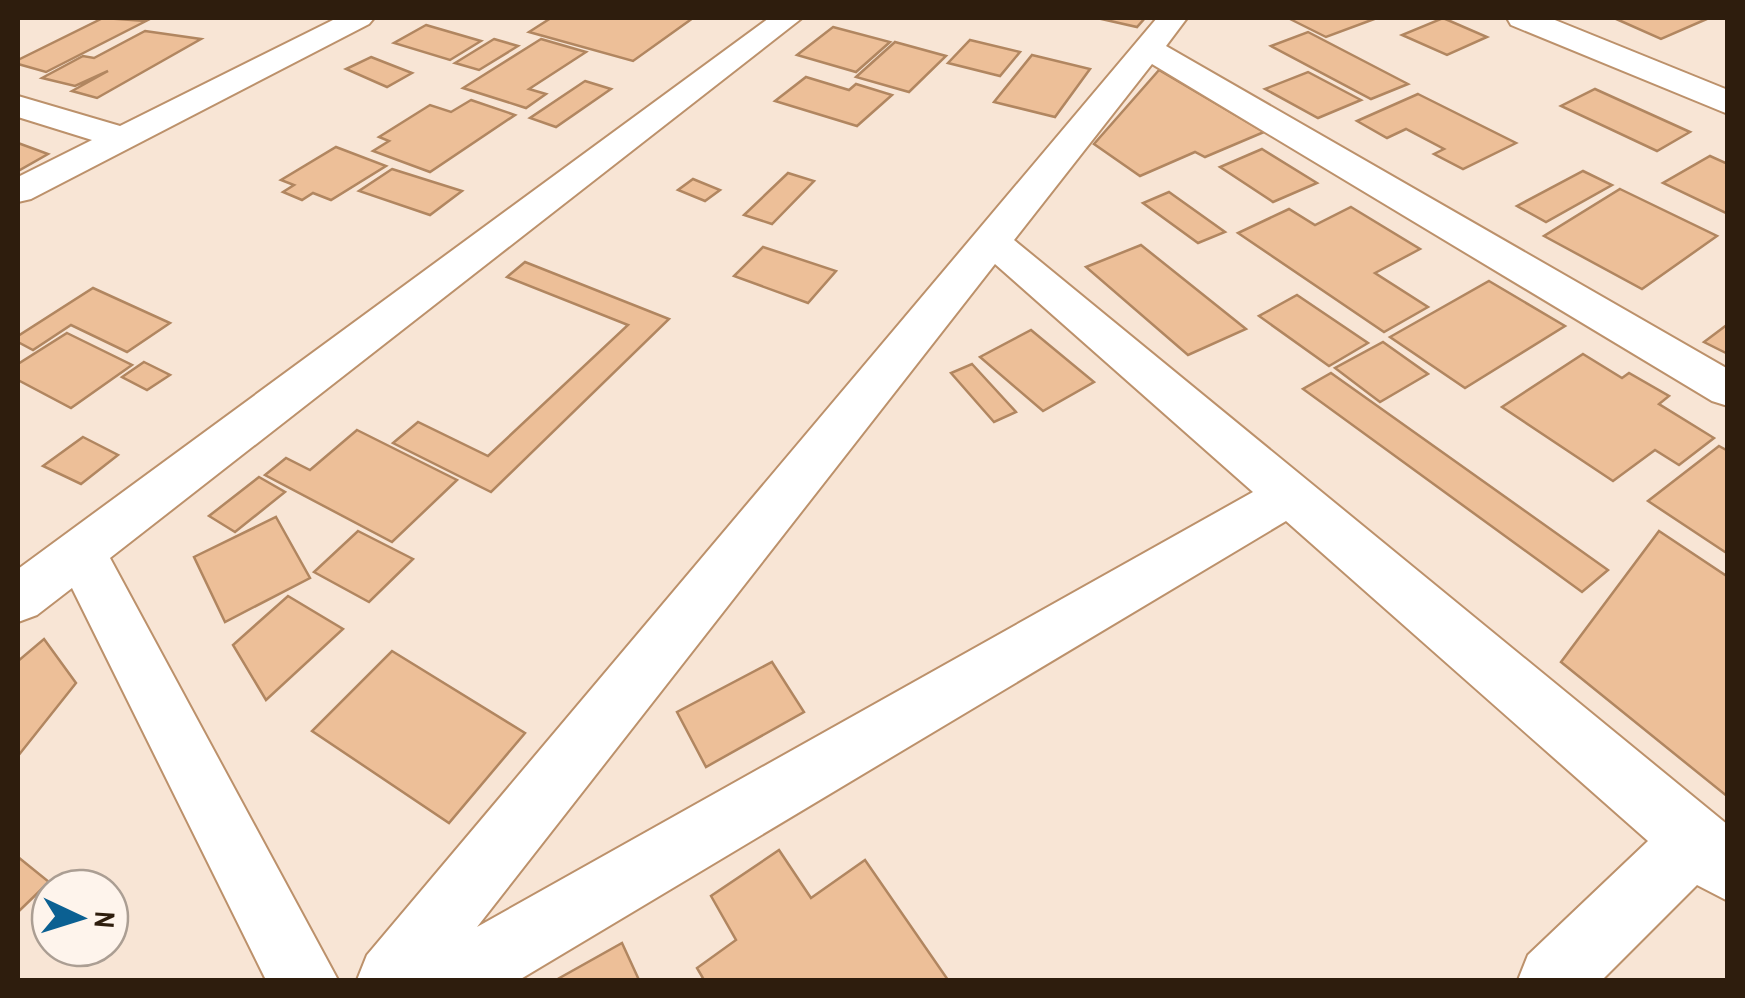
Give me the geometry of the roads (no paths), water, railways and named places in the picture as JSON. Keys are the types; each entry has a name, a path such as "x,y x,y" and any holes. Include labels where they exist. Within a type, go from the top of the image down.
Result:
{"street":[{"path":"18,191 359,18"},
{"path":"18,599 786,18"},
{"path":"1523,18 1728,104"},
{"path":"392,980 1159,33 1728,390"},
{"path":"18,106 123,138"},
{"path":"991,240 1712,854 1553,980"},
{"path":"453,980 1290,495"},
{"path":"80,552 303,980"}]}
